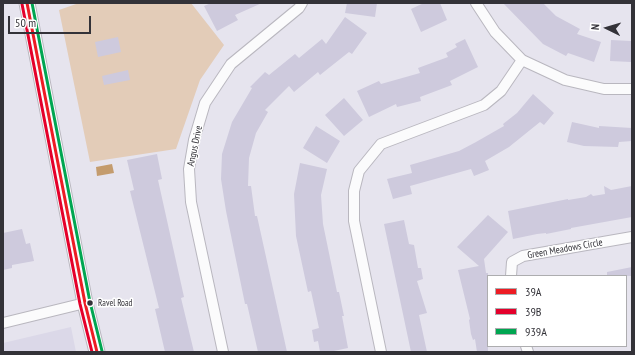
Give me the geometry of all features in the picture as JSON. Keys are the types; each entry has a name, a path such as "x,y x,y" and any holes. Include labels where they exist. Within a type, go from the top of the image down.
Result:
{"main road":[{"path":"27,3 85,303 97,352"}],"street":[{"name":"Angus Drive","path":"223,352 192,202 189,169 194,140 206,103 231,64 299,8 302,3"},
{"path":"476,3 495,32 522,60 565,80 604,89 632,89"},
{"path":"381,352 354,221 354,191 359,171 381,144 484,105 501,91 522,60"},
{"name":"Green Meadows Circle","path":"511,275 512,262 523,256 632,237"},
{"path":"3,323 85,303"}],"shaded area":[{"path":"79,3 191,3 224,45 200,80 176,149 90,162 59,10"},
{"path":"112,164 114,173 97,176 96,167"},
{"path":"71,327 76,352 3,352 3,343"}],"building":[{"path":"211,3 262,3 235,15 238,20 217,31 204,6"},
{"path":"347,3 377,3 375,17 345,13"},
{"path":"424,3 440,3 447,20 421,32 411,9"},
{"path":"503,3 543,3 556,16 580,29 577,34 601,42 594,62 568,53 566,56 543,44"},
{"path":"345,17 367,33 352,54 349,52 320,75 318,72 294,92 289,86 265,110 268,112 256,133 249,158 248,186 251,186 255,216 257,216 287,352 258,352 247,304 245,304 226,211 221,179 222,154 232,122 252,88 250,87 265,72 269,75 295,54 299,58 322,39 326,44"},
{"path":"118,37 121,52 98,57 95,42"},
{"path":"465,39 478,67 450,81 452,85 420,97 421,101 397,107 396,104 369,117 357,91 379,81 381,84 420,73 418,68 448,57 446,53 457,47 455,44"},
{"path":"611,40 631,41 631,62 610,61"},
{"path":"128,70 130,80 104,85 102,76"},
{"path":"533,94 554,113 544,125 540,122 509,147 485,161 489,170 474,176 471,169 410,186 412,194 393,199 387,179 412,173 410,165 459,151 504,126 503,124 517,113"},
{"path":"344,98 363,120 344,136 325,115"},
{"path":"572,122 599,128 599,126 632,128 632,141 619,142 618,147 584,146 567,142"},
{"path":"316,126 340,141 327,163 303,148"},
{"path":"157,154 162,179 158,180 184,297 181,298 194,352 165,352 155,309 159,308 130,191 134,190 127,160"},
{"path":"300,163 327,169 321,195 323,224 337,292 339,292 344,316 342,316 348,348 329,352 320,352 318,341 314,342 312,330 319,328 311,291 308,292 296,236 294,194"},
{"path":"604,186 611,190 632,186 632,217 513,239 508,211 568,199 586,197 591,194 593,196 605,194"},
{"path":"488,215 508,232 484,259 486,273 488,273 488,352 477,352 475,339 473,340 471,334 470,319 458,270 479,266 457,247"},
{"path":"404,220 409,244 414,245 418,268 421,268 423,279 417,281 427,313 419,315 427,352 411,352 384,224"},
{"path":"22,229 26,244 30,243 34,261 12,265 12,268 3,270 3,233"},
{"path":"632,267 632,276 607,275 607,272"}],"transit line":[{"name":"39A","path":"27,3 85,303 97,352"},
{"name":"939A","path":"32,3 90,302 102,351"},
{"name":"39B","path":"22,4 80,304 92,352"}],"place":[{"name":"Ravel Road","path":"90,303"}]}
